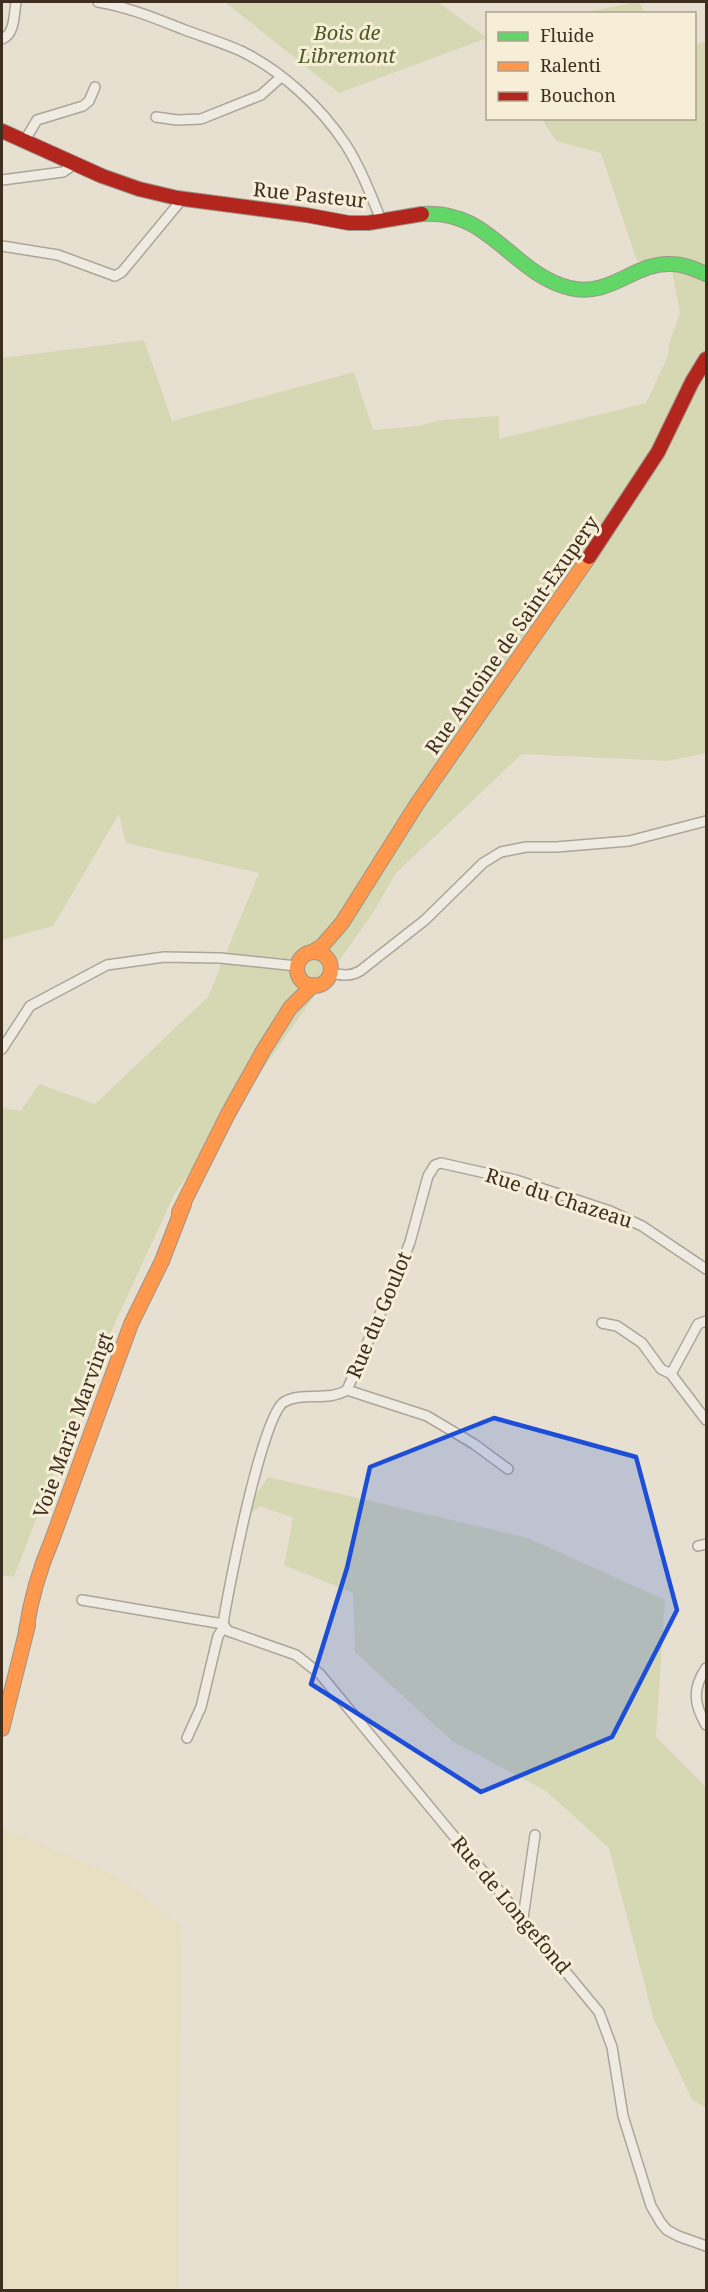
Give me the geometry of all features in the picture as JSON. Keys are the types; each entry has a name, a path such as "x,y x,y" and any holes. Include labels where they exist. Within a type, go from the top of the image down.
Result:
{"main road":[{"name":"Rue Pasteur","path":"2,131 72,163 146,192 180,199 353,223 427,213 463,219 488,233 546,279 577,290 608,288 648,267 659,265 687,266 706,274"},
{"name":"Rue Antoine de Saint-Exupery","path":"312,952 321,948 339,928 398,832 614,522 665,440 687,389 706,359"},
{"name":"Rue Antoine de Saint-Exupery","path":"329,967 339,928"},
{"path":"312,952 322,954 329,967 324,982 313,985 298,972 304,955 312,952"},
{"name":"Voie Marie Marvingt","path":"290,1008 298,972"},
{"name":"Voie Marie Marvingt","path":"2,1729 26,1631 31,1596 40,1567 52,1540 145,1280 239,1094 290,1008 313,985"}],"street":[{"path":"2,39 11,32 16,2"},
{"path":"98,2 135,10 241,51 281,77 299,91 337,133 362,175 381,220"},
{"path":"156,117 177,120 201,119 261,95 281,77"},
{"path":"25,140 37,120 83,106 95,87"},
{"path":"2,180 63,172 72,163"},
{"path":"2,246 58,255 116,276 179,204 180,199"},
{"path":"329,967 345,975 354,975 360,971 424,920 483,863 501,852 526,847 556,848 629,841 706,821"},
{"path":"2,1049 30,1006 107,965 164,957 220,958 298,972"},
{"name":"Rue du Chazeau","path":"435,1165 441,1163 516,1180 610,1211 642,1226 706,1269"},
{"name":"Rue du Goulot","path":"223,1625 252,1483 277,1412 281,1404 297,1398 335,1395 347,1390 400,1268 428,1176 435,1165"},
{"path":"670,1374 698,1324 706,1320"},
{"path":"602,1323 617,1326 642,1344 661,1369 670,1374 706,1420"},
{"path":"347,1390 428,1416 474,1444 508,1469"},
{"name":"Rue de Longefond","path":"82,1600 223,1625 228,1631 296,1655 320,1674 598,2012 607,2031 623,2116 656,2215 661,2223 674,2234 706,2246"},
{"path":"187,1738 201,1707 218,1636 223,1625"},
{"path":"706,1668 700,1680 695,1701 706,1725"},
{"path":"523,1918 535,1835"}],"highlighted area":[{"path":"494,1418 636,1457 677,1610 612,1737 481,1792 311,1684 347,1568 370,1467"}],"shaded area":[{"path":"2,1827 120,1878 182,1927 178,2290 2,2290"}],"green space":[{"name":"Bois de Libremont","path":"225,2 438,2 486,37 486,38 339,93"},
{"path":"638,2 644,12 586,12"},
{"path":"706,41 706,753 668,761 522,754 396,873 372,914 174,1195 91,1375 14,1577 2,1575 2,1108 21,1111 39,1084 95,1104 208,997 259,873 126,843 119,814 53,926 2,940 2,358 144,340 172,421 354,372 373,430 419,426 440,420 499,416 499,439 646,403 668,356 669,344 680,313 670,260 637,261 601,153 556,141 543,120 696,120 696,45"},
{"path":"268,1477 528,1538 665,1600 656,1737 706,1787 706,2107 693,2101 654,2020 609,1848 546,1791 452,1741 355,1652 353,1593 284,1565 293,1518 260,1506 237,1523"}],"waterway":[{"path":"2,1701 21,1623"}],"traffic: fast":[{"path":"422,214 445,215 465,221 483,231 532,270 550,281 570,288 584,290 598,288 658,265 680,265 706,274"}],"traffic: slow":[{"path":"312,952 322,946 342,923 417,804 589,557"},
{"path":"314,952 326,957 331,969 326,981 314,986 302,981 297,969 302,957 314,952"},
{"path":"179,1212 228,1114 263,1051 290,1008 313,985"},
{"path":"26,1631 39,1573 131,1324 162,1261 184,1204"},
{"path":"2,1729 28,1625"}],"traffic: jam":[{"path":"2,131 102,176 139,189 177,198 349,223 368,223 422,214"},
{"path":"589,557 658,452 692,382 706,359"}]}
